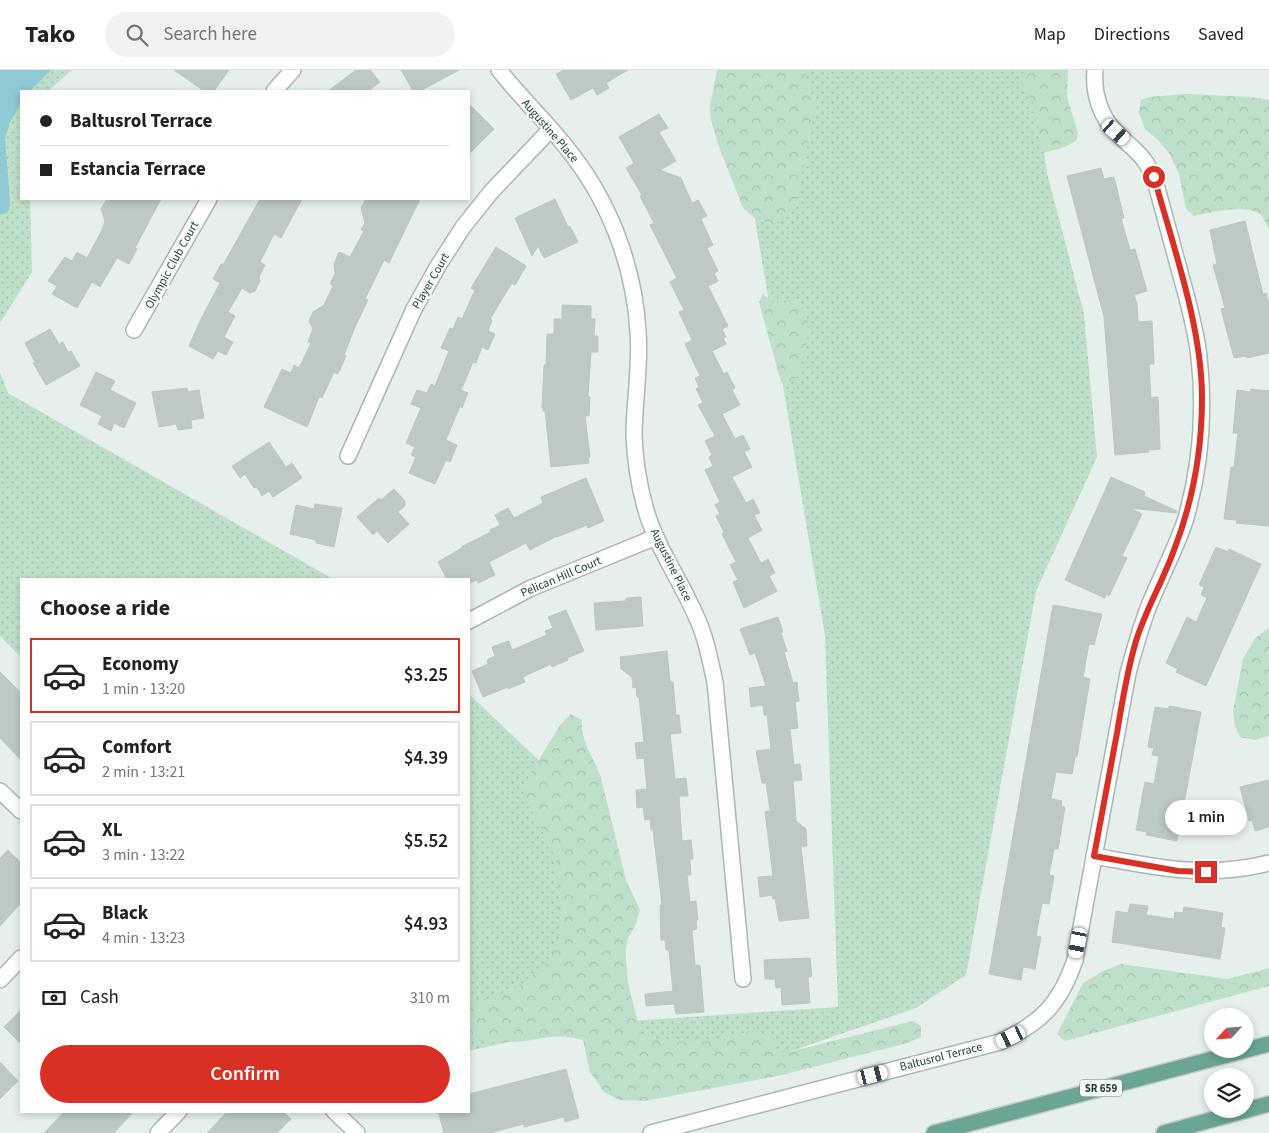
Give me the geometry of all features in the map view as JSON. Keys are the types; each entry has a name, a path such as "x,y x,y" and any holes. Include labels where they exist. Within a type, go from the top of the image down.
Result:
{"main road":[{"name":"SR 659","path":"934,1133 1269,1044"},
{"path":"1164,1133 1269,1104"}],"street":[{"path":"275,90 293,70"},
{"name":"Augustine Place","path":"499,70 513,89 566,146 586,175 620,241 632,284 638,330 639,358 635,447 638,476 645,507 656,537 697,618 708,650 715,682 743,979"},
{"name":"Baltusrol Terrace","path":"652,1133 1000,1042 1022,1032 1040,1018 1057,1000 1068,980 1075,960 1128,673 1148,608 1174,551 1185,519 1194,485 1201,438 1202,396 1199,355 1192,314 1154,177 1145,161 1105,118 1098,102 1094,83 1095,70"},
{"name":"Player Court","path":"348,456 414,309 438,266 463,227 491,192 550,130"},
{"name":"Olympic Club Court","path":"134,330 208,200"},
{"name":"Pelican Hill Court","path":"470,620 529,590 656,537"},
{"path":"0,791 20,810"},
{"path":"1094,856 1178,871 1206,872 1240,869 1269,863"},
{"path":"0,980 20,959"},
{"path":"158,1133 177,1113"},
{"path":"336,1113 357,1133"}],"green space":[{"path":"0,70 72,70 49,90 20,90 20,200 30,200 32,272 0,323"},
{"path":"717,70 804,70 813,96 814,113 793,209 783,220 771,223 758,221 743,208 718,144 711,120 710,106"},
{"path":"730,70 1033,70 1047,173 1084,314 1097,457 1036,591 966,975 916,1008 725,1074 563,1029 470,1051 470,695 610,828 621,883 630,1021 838,1007 825,636"},
{"path":"1023,70 1068,70 1067,97 1078,133 1076,141 1062,148 1042,153 1038,146 1038,121 1034,104 1022,83"},
{"path":"1185,94 1252,97 1269,100 1269,229 1261,216 1251,210 1235,209 1194,216 1186,209 1179,174 1169,153 1145,129 1139,113 1141,100 1150,97"},
{"path":"763,294 774,303 791,299 801,307 807,320 808,335 798,375 790,383 782,383 779,375 759,302"},
{"path":"0,372 8,393 331,578 20,578 20,656 0,636"},
{"path":"1269,628 1269,736 1255,740 1240,737 1235,726 1233,711 1243,659 1255,638"},
{"path":"571,714 582,720 586,744 601,778 626,880 640,910 635,926 627,940 624,967 641,1035 656,1039 690,1042 706,1041 741,1033 759,1033 773,1039 778,1050 785,1053 913,1021 921,1026 921,1037 907,1043 782,1075 645,1101 619,1100 604,1092 590,1072 583,1040 554,1037 519,1042 470,1040 470,997 488,999 524,983 548,962 561,938 556,859 528,802 524,785 560,725"},
{"path":"1121,964 1228,979 1269,968 1269,986 1065,1041 1057,1034 1083,983 1103,971"}],"water":[{"path":"0,70 51,70 31,90 20,90 20,106 10,122 5,138 10,204 8,212 0,215"}],"building":[{"path":"174,70 229,70 215,90 203,90"},
{"path":"356,70 370,70 380,82 369,90 329,90"},
{"path":"401,70 459,70 422,90 412,90"},
{"path":"564,70 628,70 606,83 609,88 597,95 593,88 571,100 556,74"},
{"path":"470,105 494,129 470,153"},
{"path":"659,114 668,128 659,132 676,161 660,170 681,178 692,203 698,200 707,216 701,219 713,245 707,248 718,271 714,273 718,281 708,286 728,326 722,329 726,337 723,338 726,344 712,351 724,374 727,372 735,388 732,390 740,405 722,414 735,439 743,435 750,449 744,452 752,467 732,477 746,503 753,499 760,513 754,515 762,530 748,538 761,563 768,559 775,573 769,576 777,591 744,608 733,582 738,580 730,565 736,562 722,534 724,532 716,516 720,514 715,505 720,502 705,470 713,466 709,457 712,455 705,441 715,436 698,405 703,402 696,389 699,387 695,378 700,376 685,344 692,340 679,312 684,310 670,282 677,278 650,225 654,223 640,196 642,195 626,168 634,163 619,137"},
{"path":"1101,168 1104,179 1114,177 1124,218 1121,218 1130,250 1135,249 1147,291 1134,295 1137,304 1138,322 1152,321 1154,364 1149,364 1151,398 1158,397 1160,449 1149,450 1149,452 1115,455 1104,317 1067,176"},
{"path":"555,199 568,227 570,226 578,242 544,258 538,246 532,256 515,218"},
{"path":"106,200 160,200 135,248 137,249 129,264 117,258 100,287 92,282 77,308 52,294 57,286 48,281 65,257 72,261 77,252 87,258 105,221 101,209"},
{"path":"259,200 301,200 281,238 274,234 260,262 265,265 255,291 250,293 242,288 228,312 235,316 224,337 233,342 226,355 218,351 213,359 189,346 220,283 213,279 221,264 223,265"},
{"path":"365,200 420,200 389,263 384,260 365,299 368,300 355,327 338,374 334,372 322,398 319,397 307,427 264,407 282,369 291,373 294,365 299,368 311,343 308,342 313,329 309,321 313,312 324,305 333,286 330,284 335,274 334,264 339,252 350,257 364,231 361,230 365,223 361,208"},
{"path":"1245,221 1263,294 1266,293 1269,304 1269,353 1247,358 1246,356 1234,358 1221,309 1225,308 1213,265 1217,264 1210,230"},
{"path":"496,247 526,266 515,285 512,283 490,319 492,320 488,331 495,334 488,350 482,347 476,363 473,362 461,390 468,393 462,408 460,406 446,440 457,445 450,462 446,460 435,484 409,473 416,457 411,455 415,447 406,443 421,408 411,404 417,390 427,393 431,384 435,386 449,351 441,348 450,328 453,329 458,317 462,319 475,290 471,288"},
{"path":"562,305 591,306 591,319 595,319 594,336 598,336 598,352 591,352 588,397 590,397 589,416 585,416 590,457 588,457 589,463 551,467 545,411 542,408 544,365 546,365 547,334 554,334 554,319 562,319"},
{"path":"50,329 59,344 63,342 68,352 71,351 80,366 46,385 33,363 35,362 25,343"},
{"path":"96,372 115,381 110,390 136,403 124,428 114,423 111,431 98,424 102,416 80,405"},
{"path":"187,388 188,392 199,390 204,418 191,420 192,428 178,430 176,424 159,427 152,392"},
{"path":"1251,389 1269,391 1269,526 1236,523 1237,520 1224,519 1231,467 1234,467 1238,433 1233,433 1237,390 1250,392"},
{"path":"269,442 286,467 292,463 302,478 273,497 269,491 262,496 257,487 254,488 245,474 240,478 232,466"},
{"path":"1111,477 1145,492 1144,496 1177,511 1176,513 1130,508 1142,514 1122,556 1127,558 1109,596 1106,594 1105,598 1065,580"},
{"path":"586,478 604,521 588,528 587,525 557,536 530,550 526,543 489,562 495,575 478,583 477,580 470,583 470,578 446,578 438,562 500,525 495,515 508,508 514,518 543,503 541,497"},
{"path":"394,489 405,501 405,506 398,512 409,524 388,543 377,531 373,535 357,517 379,498 381,500"},
{"path":"315,504 342,508 334,547 316,543 316,540 290,534 296,505 314,509"},
{"path":"1216,547 1228,552 1229,549 1261,564 1206,686 1176,672 1178,669 1166,663 1187,617 1196,622 1207,598 1201,595 1204,587 1199,585"},
{"path":"641,597 643,626 596,630 594,603 626,601 626,598"},
{"path":"1053,605 1102,614 1094,645 1089,644 1083,677 1090,679 1077,757 1075,757 1072,774 1056,772 1051,799 1062,801 1061,806 1065,807 1058,849 1054,849 1049,875 1054,876 1049,904 1042,903 1036,936 1041,937 1035,969 1023,967 1021,980 989,974"},
{"path":"566,610 584,651 552,667 551,664 523,677 525,682 483,697 472,671 488,664 487,660 495,656 492,647 509,641 512,650 547,635 545,631 553,628 548,617"},
{"path":"778,617 787,651 784,652 793,683 797,682 799,701 795,702 798,728 790,729 794,765 800,764 802,780 793,781 796,821 806,829 807,846 801,847 809,918 779,921 775,898 773,899 772,895 760,897 758,877 773,876 765,812 770,811 766,783 762,783 756,751 771,749 767,715 764,715 763,705 751,707 749,688 766,686 755,653 750,655 740,629"},
{"path":"667,651 670,682 673,682 676,715 679,715 681,733 670,734 675,779 686,778 688,796 679,796 682,841 691,840 693,859 690,859 691,875 687,875 690,902 696,901 697,929 692,930 695,965 700,965 704,1012 676,1014 674,1004 646,1006 645,994 673,991 669,950 666,950 665,940 661,940 660,905 662,905 653,830 651,830 650,819 645,820 643,807 637,808 636,790 647,789 644,758 637,759 635,743 644,742 639,697 637,697 636,687 633,688 632,677 621,669 620,657"},
{"path":"0,672 20,692 20,759 0,738"},
{"path":"1169,706 1201,712 1177,841 1146,835 1147,832 1136,830 1145,782 1154,784 1159,756 1152,755 1154,748 1148,747 1155,707 1169,709"},
{"path":"1269,780 1269,827 1255,831 1252,820 1249,821 1240,787"},
{"path":"8,850 20,862 20,904 0,926 0,858"},
{"path":"1130,904 1148,906 1146,915 1174,919 1175,912 1183,913 1184,907 1223,913 1221,927 1225,928 1220,959 1112,942 1116,911 1128,913"},
{"path":"810,958 812,976 808,977 810,1003 782,1005 781,987 776,988 775,979 765,979 764,960"},
{"path":"20,1011 20,1043 4,1027"},
{"path":"0,1062 18,1081 0,1099"},
{"path":"566,1069 579,1118 565,1122 564,1117 489,1133 444,1133 439,1113 470,1113 470,1094"},
{"path":"63,1113 132,1113 114,1133 44,1133"},
{"path":"226,1113 285,1113 291,1119 277,1133 207,1133"}],"route":[{"path":"1154,177 1192,314 1199,355 1202,396 1201,438 1194,485 1185,519 1174,551 1148,608 1128,673 1094,856 1178,871 1206,872"}]}
